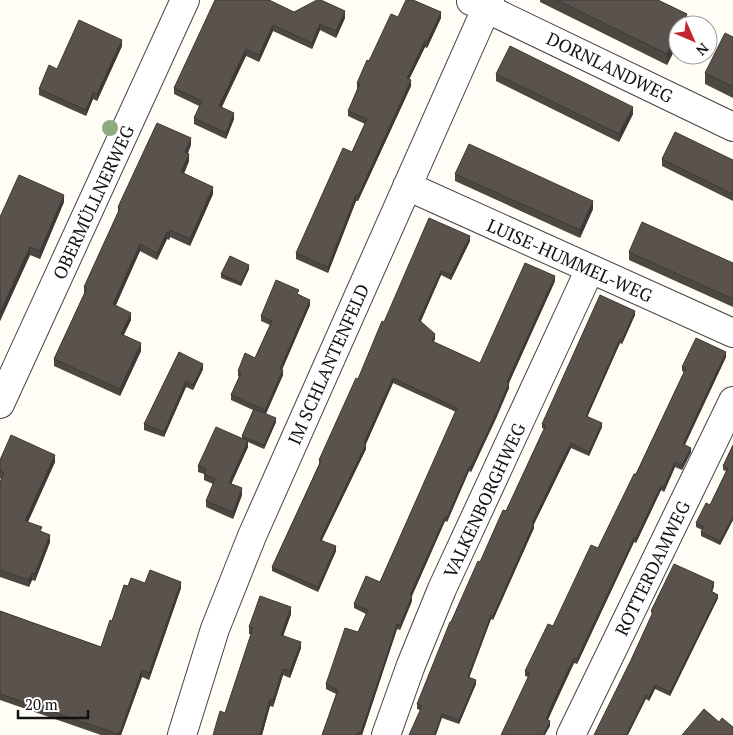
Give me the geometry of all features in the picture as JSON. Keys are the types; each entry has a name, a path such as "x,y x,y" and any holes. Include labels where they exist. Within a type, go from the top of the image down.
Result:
{"street":[{"name":"OBERMÜLLNERWEG","path":"0,404 185,0"},
{"name":"DORNLANDWEG","path":"482,2 733,127"},
{"name":"IM SCHLANTENFELD","path":"182,735 215,629 252,536 408,186 482,2"},
{"name":"LUISE-HUMMEL-WEG","path":"408,186 733,333"},
{"name":"VALKENBORGHWEG","path":"386,735 411,665 442,589 590,269"},
{"name":"ROTTERDAMWEG","path":"571,735 733,402"}],"building":[{"path":"215,0 269,0 294,12 317,0 321,0 345,11 336,31 320,24 312,43 273,25 259,55 246,49 219,106 234,113 226,133 194,118 202,101 174,88"},
{"path":"406,0 413,0 441,12 407,78 411,80 358,196 356,195 328,267 296,253 343,148 352,152 367,119 348,111 360,84 357,83 367,60 369,61 391,14 398,17"},
{"path":"557,0 658,0 687,14 668,15 667,54"},
{"path":"79,20 122,40 97,94 93,93 86,110 39,89 49,65 57,69"},
{"path":"725,33 733,37 733,87 705,73 709,65 718,65 718,47"},
{"path":"510,46 633,107 619,134 496,74"},
{"path":"157,123 191,138 185,152 189,154 181,172 213,187 190,239 170,230 169,233 167,232 157,253 140,244 113,304 131,313 121,334 141,343 120,389 54,359 87,288 84,287 120,208 118,207"},
{"path":"675,132 733,160 733,194 662,159"},
{"path":"469,144 593,201 580,230 455,174"},
{"path":"19,175 64,195 40,251 30,247 0,313 0,217"},
{"path":"429,218 470,236 451,275 441,271 419,320 435,334 432,341 480,363 525,263 555,276 507,382 509,383 496,414 471,467 469,467 447,518 445,517 410,595 412,596 400,625 397,624 361,732 358,732 357,735 322,735 338,690 326,684 345,628 358,632 368,610 354,604 366,576 380,582 457,408 393,378 364,443 366,444 320,540 336,546 318,587 272,567 321,461 319,460 356,378 358,379 382,321 384,322"},
{"path":"642,222 733,263 733,299 629,252"},
{"path":"230,256 249,265 241,283 221,274"},
{"path":"276,280 299,290 297,294 310,300 280,369 283,370 265,410 231,395 241,373 238,371 245,353 255,358 272,321 261,316"},
{"path":"600,295 635,311 622,340 620,339 586,416 602,423 589,452 571,443 532,523 534,523 493,616 491,615 468,677 476,680 459,720 442,714 434,735 409,735 422,706 417,704 450,622 478,561 480,562 503,510 506,511 546,426 542,424"},
{"path":"696,338 726,352 683,444 691,448 682,465 675,462 664,487 661,486 636,538 634,538 577,659 574,658 554,700 546,719 550,721 543,735 501,735 530,673 525,671 548,624 553,626 591,545 598,548 634,474 636,474 686,368 682,367"},
{"path":"179,352 203,364 193,385 186,381 164,432 144,424"},
{"path":"254,409 276,418 264,445 242,436"},
{"path":"216,427 248,441 229,483 242,488 233,512 206,501 215,479 204,474 206,469 198,466"},
{"path":"11,435 55,455 25,521 42,527 40,531 50,535 35,574 32,573 29,580 0,570 0,482 4,473 0,471 0,460"},
{"path":"733,445 733,517 720,541 701,532 704,527 696,523 706,503 710,505 728,468 723,466"},
{"path":"674,564 714,582 711,591 718,595 670,692 655,685 649,697 646,695 626,735 594,735 631,660 653,612 651,611"},
{"path":"150,570 181,582 149,673 142,670 118,734 0,694 0,611 101,647 124,585 128,586 131,578 145,583"},
{"path":"260,596 291,607 281,635 301,642 290,671 283,669 273,700 270,699 260,735 213,735 220,711 225,713 253,628 249,627"},
{"path":"704,709 719,722 722,718 733,727 733,735 682,735"}]}
